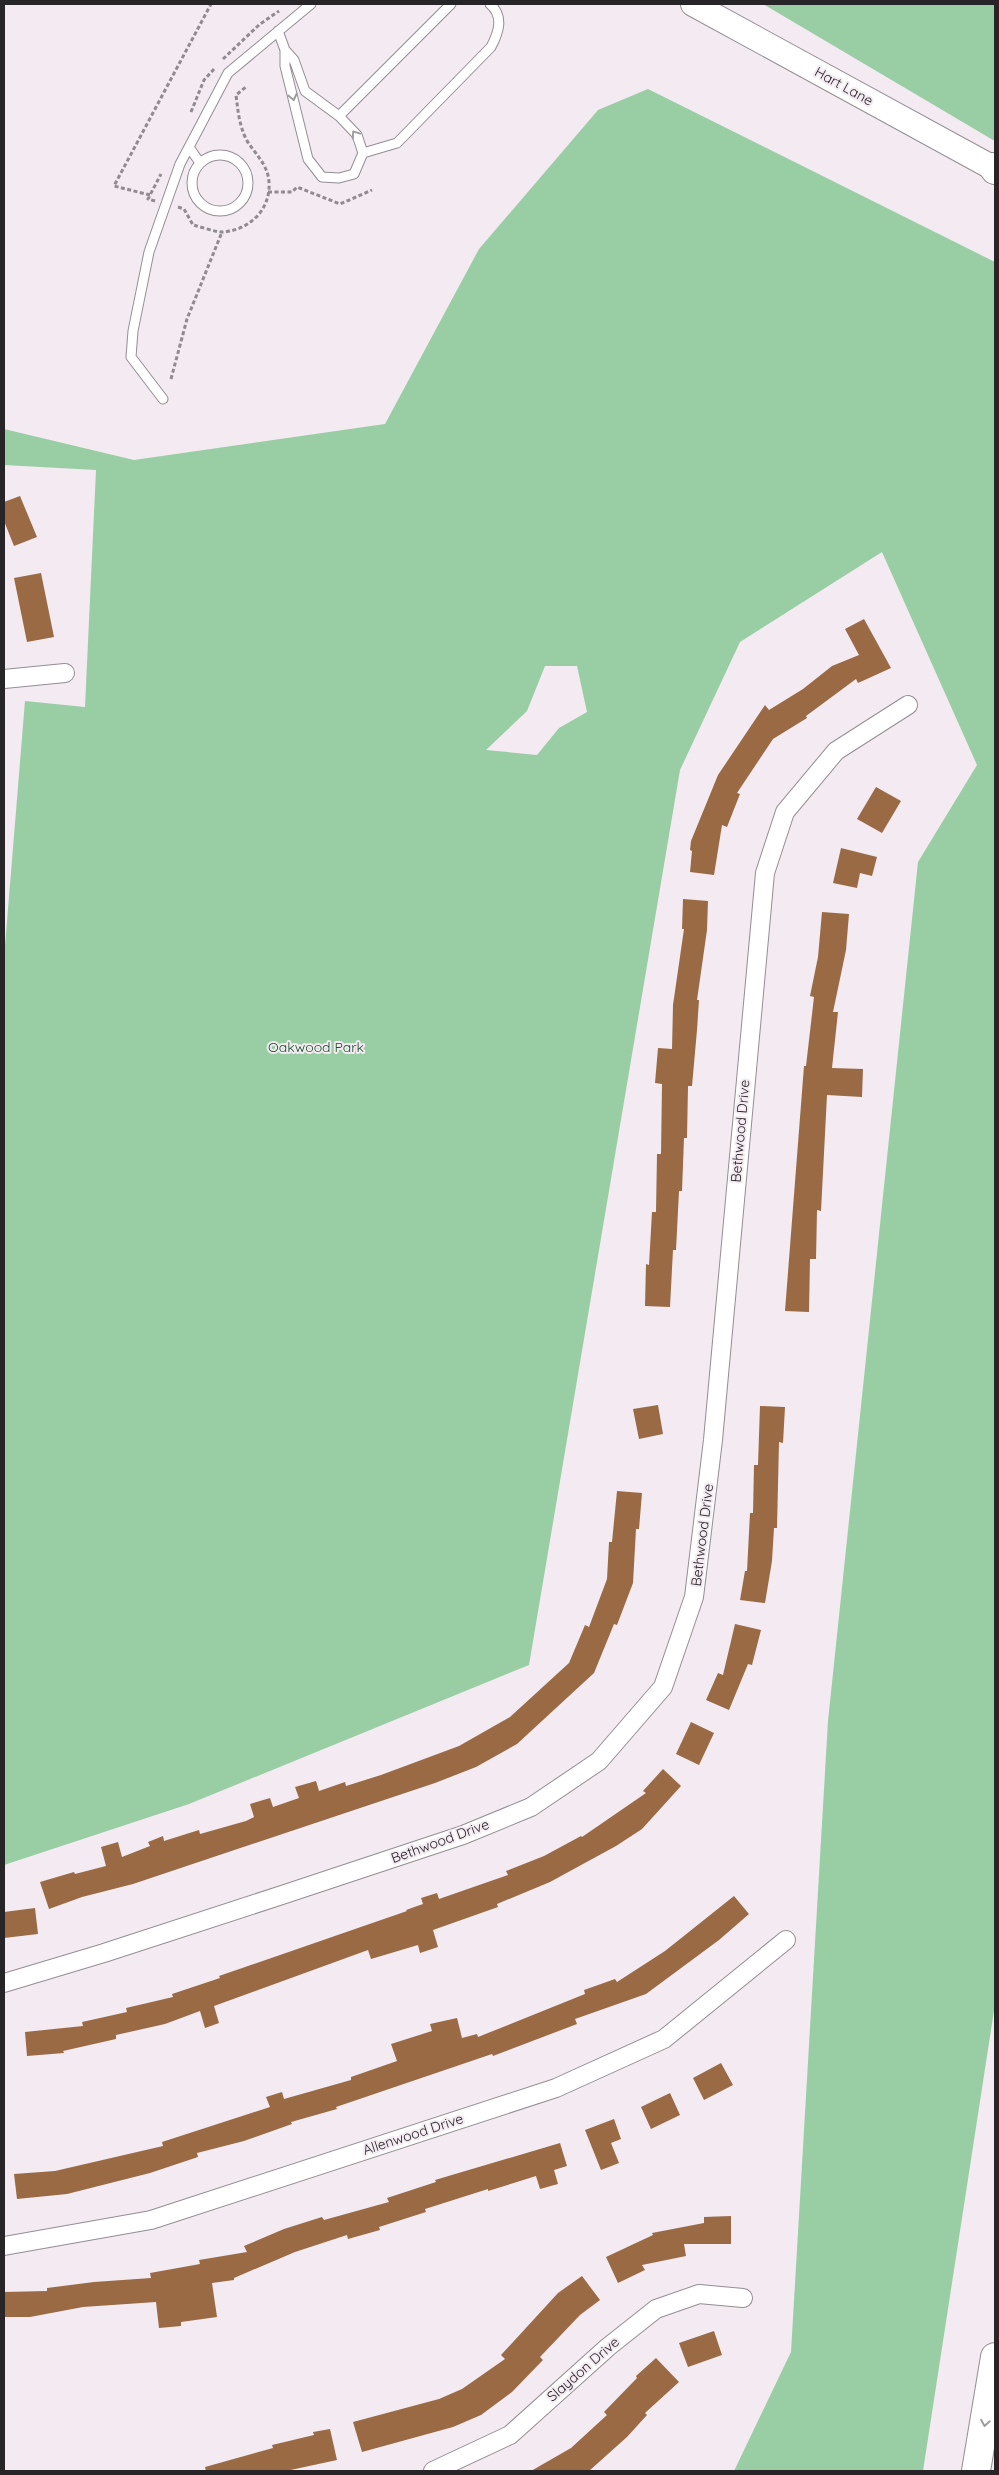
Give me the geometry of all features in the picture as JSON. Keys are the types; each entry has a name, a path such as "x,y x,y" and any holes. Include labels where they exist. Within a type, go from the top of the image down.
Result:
{"highway":[{"path":"976,2471 995,2357"}],"main road":[{"name":"Hart Lane","path":"693,4 995,168"}],"street":[{"path":"4,679 65,673"},
{"name":"Bethwood Drive","path":"4,1983 104,1953 463,1835 531,1807 599,1761 663,1687 694,1597 713,1440 765,873 785,812 829,759 836,751 908,705"},
{"name":"Allenwood Drive","path":"4,2246 151,2220 556,2088 664,2039 786,1940"},
{"name":"Slaydon Drive","path":"433,2471 510,2435 601,2353 656,2309 699,2294 743,2298"}],"lane":[{"path":"163,400 131,358 133,331 149,252 180,164 228,73 311,4"},
{"path":"339,116 451,4"},
{"path":"363,154 397,143 491,46 499,26 498,14 490,4"},
{"path":"278,31 285,50 285,66 308,159 322,177 339,178 354,174 363,154 357,135 339,116 305,91 294,60 285,50"},
{"path":"189,147 200,164"},
{"path":"217,155 236,160 247,175 248,184 241,202 226,211 217,211 201,204 195,197 192,180 200,164 208,158 217,155"}],"path":[{"path":"150,195 114,186 211,4"},
{"path":"220,62 231,49 253,30 282,9"},
{"path":"190,113 204,80 215,68"},
{"path":"162,170 148,199 184,209 193,225 222,232 240,228 258,218 268,200 270,181 261,157 247,140 239,122 236,95 246,87"},
{"path":"268,192 292,192 297,187 340,204 372,190"},
{"path":"171,379 188,319 222,232"}],"green space":[{"path":"763,4 995,4 995,140 993,140"},
{"name":"Oakwood Park","path":"648,89 995,262 995,2004 923,2471 734,2471 791,2352 828,1721 918,862 977,765 882,552 740,642 680,770 529,1665 189,1804 4,1865 4,958 25,701 85,707 96,470 4,465 4,429 134,460 385,424 479,249 598,110","holes":["545,666 577,666 587,712 559,728 537,755 486,750 527,711"]}],"building":[{"path":"20,496 37,537 14,546 4,521 4,502"},
{"path":"41,573 54,637 27,642 14,578"},
{"path":"864,619 891,668 858,683 856,679 806,716 807,718 773,739 737,793 740,794 727,827 722,825 714,875 690,872 691,841 718,775 765,705 769,710 803,689 832,666 859,655 845,629"},
{"path":"876,787 901,801 882,833 857,819"},
{"path":"841,848 877,857 872,876 860,873 857,888 833,883"},
{"path":"683,899 708,901 707,930 697,1000 699,1000 692,1086 688,1086 687,1138 684,1138 682,1191 679,1191 676,1250 673,1250 670,1307 645,1306 646,1264 649,1265 652,1212 656,1212 657,1154 661,1154 662,1084 655,1083 658,1048 672,1049 673,1005 684,929 682,929"},
{"path":"822,912 849,914 846,950 833,1012 838,1012 832,1068 863,1069 862,1097 827,1095 821,1211 817,1210 816,1259 810,1259 809,1312 785,1311 804,1066 806,1066 814,997 810,996 818,957"},
{"path":"658,1405 663,1434 639,1439 633,1409"},
{"path":"760,1406 785,1407 783,1443 779,1442 777,1528 774,1528 772,1561 765,1603 740,1600 745,1571 747,1571 750,1513 753,1513 754,1465 758,1465"},
{"path":"617,1491 642,1493 639,1529 636,1529 633,1583 617,1625 614,1624 594,1673 517,1744 476,1767 435,1783 133,1884 82,1897 49,1909 40,1882 74,1872 75,1874 106,1866 101,1847 118,1842 122,1857 150,1846 148,1842 163,1836 164,1841 199,1830 200,1834 246,1821 254,1817 250,1804 270,1798 273,1807 299,1798 295,1787 316,1781 319,1791 345,1782 346,1786 381,1775 459,1746 510,1717 569,1663 585,1625 589,1627 607,1579 609,1542 612,1542"},
{"path":"735,1624 761,1630 752,1665 748,1664 729,1710 706,1700 718,1673 723,1675"},
{"path":"691,1722 714,1733 699,1765 676,1754"},
{"path":"663,1769 681,1786 642,1829 616,1846 550,1882 497,1904 498,1907 433,1930 438,1947 420,1953 418,1945 371,1959 368,1950 214,2006 219,2023 205,2028 200,2011 165,2024 116,2035 116,2039 63,2051 64,2053 27,2056 25,2032 83,2026 82,2022 127,2012 126,2008 173,1997 172,1994 220,1978 219,1976 407,1911 423,1904 421,1898 437,1893 439,1899 508,1875 506,1871 544,1856 582,1837 646,1793 643,1791"},
{"path":"734,1896 749,1914 719,1940 646,1994 575,2019 577,2024 493,2056 492,2054 336,2107 337,2109 291,2122 292,2124 244,2141 197,2153 198,2157 150,2173 67,2194 17,2199 14,2174 55,2171 163,2146 162,2142 270,2107 266,2097 282,2092 284,2099 351,2080 351,2077 397,2061 391,2044 432,2031 430,2024 457,2018 462,2038 477,2034 478,2037 585,1994 584,1990 615,1979 617,1982 665,1951"},
{"path":"35,1908 38,1934 4,1938 4,1912"},
{"path":"721,2063 733,2085 704,2100 693,2078"},
{"path":"670,2093 680,2115 651,2129 641,2107"},
{"path":"614,2119 621,2139 611,2143 619,2163 601,2170 585,2130"},
{"path":"560,2143 567,2166 554,2170 558,2184 540,2189 536,2176 488,2191 488,2189 425,2209 426,2212 379,2227 380,2230 348,2239 347,2235 295,2252 234,2278 234,2280 212,2283 217,2317 181,2322 181,2326 159,2328 156,2302 83,2307 30,2317 4,2317 4,2292 47,2291 47,2288 94,2282 151,2278 150,2273 200,2264 199,2260 247,2252 244,2246 284,2229 322,2217 324,2220 389,2202 387,2198 436,2182 435,2180"},
{"path":"731,2216 731,2244 684,2244 686,2256 642,2265 645,2270 618,2283 606,2257 653,2235 652,2233 704,2223 704,2217"},
{"path":"582,2276 600,2300 580,2315 540,2357 543,2360 512,2392 481,2415 453,2427 362,2452 353,2422 439,2399 462,2389 505,2359 501,2355 558,2293"},
{"path":"714,2331 722,2355 688,2367 679,2343"},
{"path":"656,2358 679,2382 645,2413 647,2415 627,2437 589,2471 531,2471 571,2448 607,2415 604,2412 637,2378 636,2376"},
{"path":"330,2429 337,2460 286,2471 206,2471 205,2467 273,2448 272,2445 314,2435 313,2432"}]}
